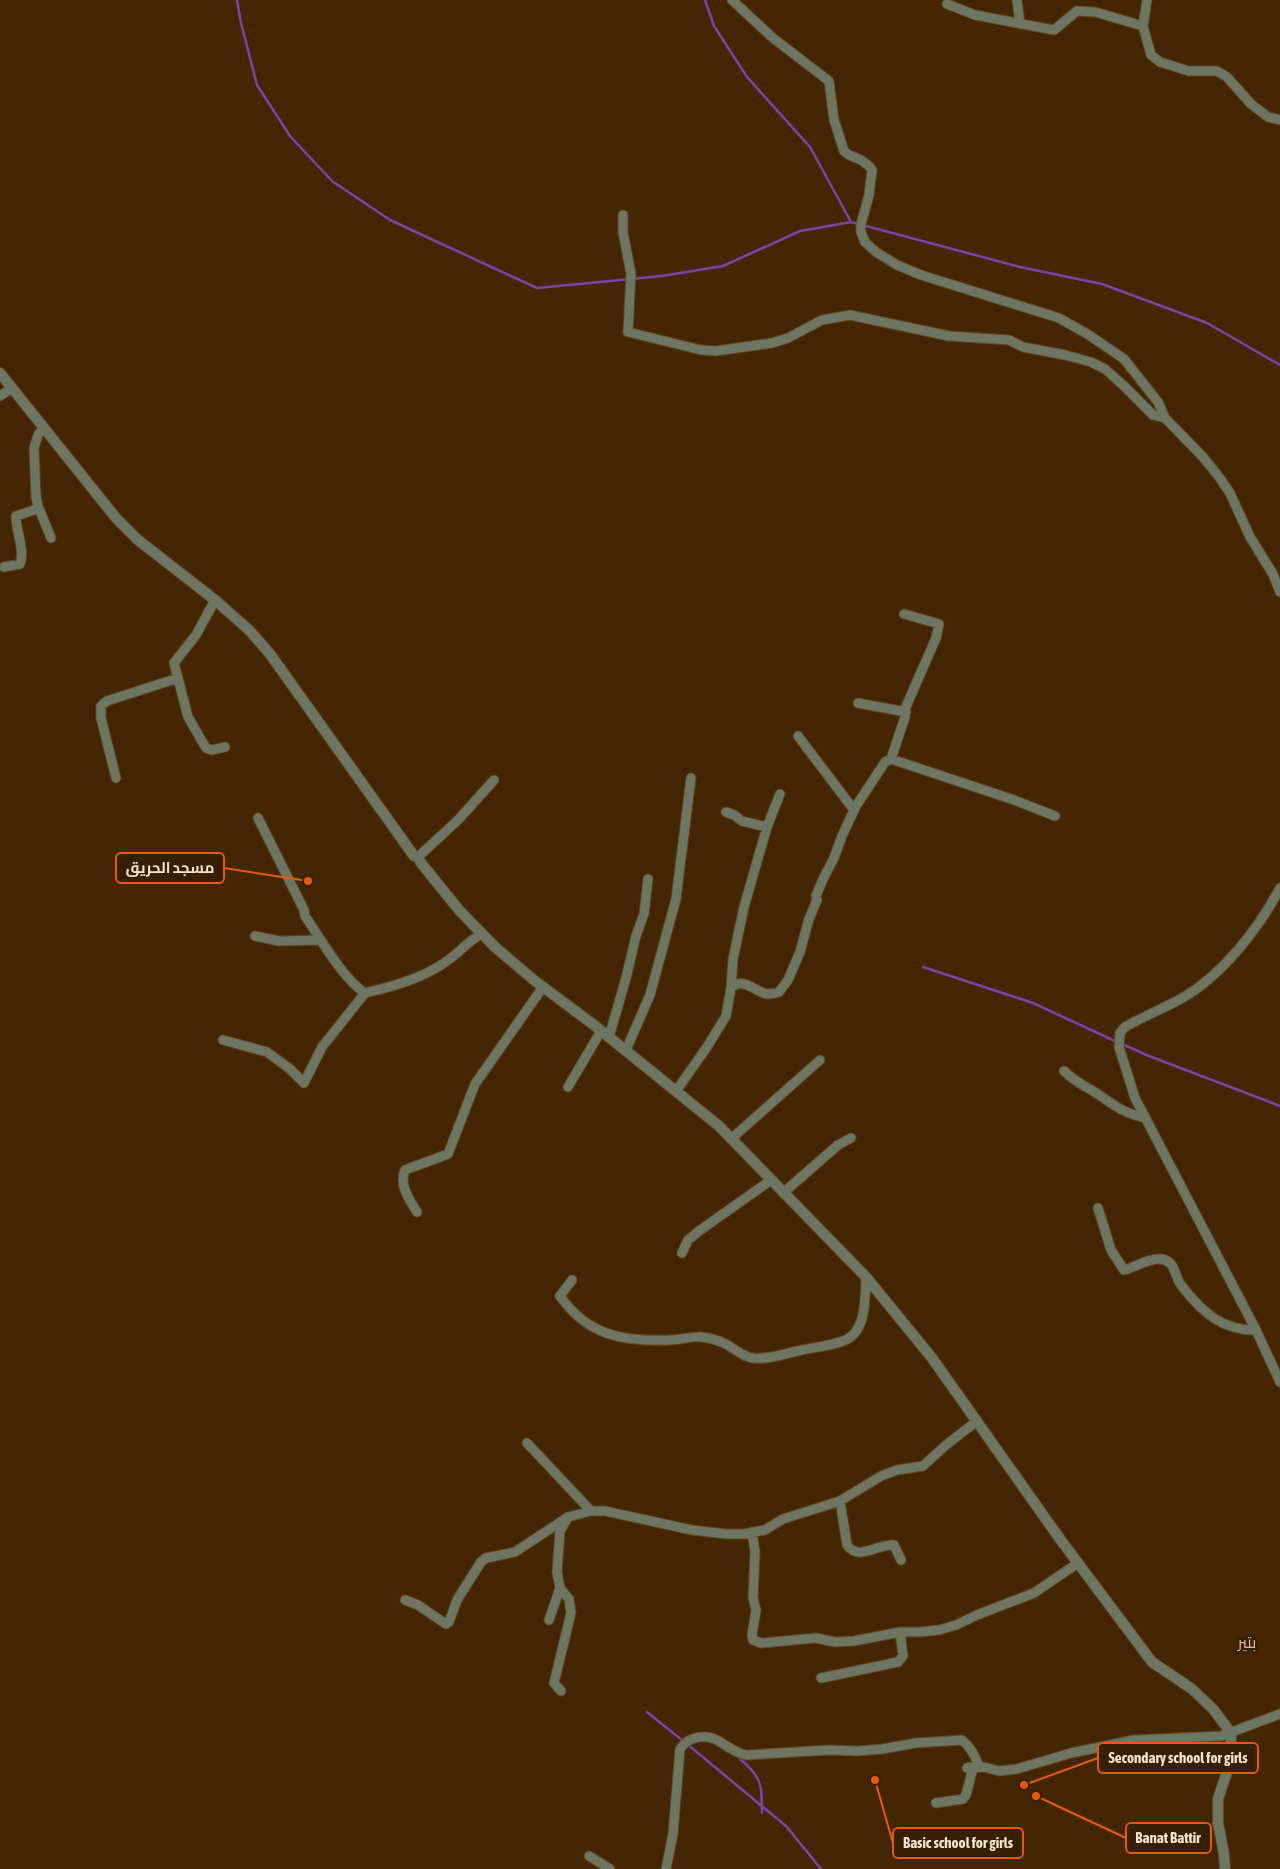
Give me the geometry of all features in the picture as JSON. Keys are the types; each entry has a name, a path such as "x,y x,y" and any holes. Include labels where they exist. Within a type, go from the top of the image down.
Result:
{"street":[{"path":"732,0 773,38 829,81 834,120 844,151 862,160 872,170 870,195 861,224 861,232 865,242 876,252 897,265 921,275 1059,318 1089,335 1124,359 1158,402 1165,418 1203,457 1230,493 1250,537 1273,574 1280,592"},
{"path":"1017,0 1020,24"},
{"path":"1147,0 1143,26 1151,54 1160,62 1189,71 1216,71 1227,78 1251,104 1268,117 1280,120"},
{"path":"947,4 975,15 1054,30 1077,11 1095,12 1143,26"},
{"path":"623,215 622,232 631,274 628,332 701,350 716,351 772,343 788,338 822,320 850,315 949,336 1009,340 1023,348 1065,355 1091,362 1105,369 1123,384 1153,415 1165,418"},
{"path":"0,373 42,428 116,518 138,540 215,600 249,630 270,654 414,856 418,857 459,910 482,934 534,981 626,1050 719,1126 783,1194 866,1277 932,1358 1060,1539 1152,1662 1192,1689 1213,1710 1231,1733 1230,1764 1218,1799 1214,1819 1225,1869"},
{"path":"0,396 12,388"},
{"path":"42,428 34,448 38,506 51,538"},
{"path":"4,567 20,564 22,558 16,516 34,510 38,506"},
{"path":"215,600 196,635 174,663 188,717 206,748 212,750 225,747"},
{"path":"891,759 906,709 936,638 939,624 904,614"},
{"path":"116,778 101,718 101,706 107,701 178,678"},
{"path":"858,703 906,712"},
{"path":"798,736 854,810"},
{"path":"732,988 735,984 740,983 767,994 779,992 784,986 800,952 822,879 834,858 854,810 885,762 891,759 1005,797 1055,816"},
{"path":"626,1050 650,995 676,899 691,778"},
{"path":"418,857 459,819 494,780"},
{"path":"676,1091 723,1021 732,988 733,959 738,934 754,869 780,794"},
{"path":"726,812 742,821 767,827"},
{"path":"258,818 304,910 305,916 320,940 358,988 365,993"},
{"path":"568,1087 605,1034 626,978 636,936 644,914 648,879"},
{"path":"1280,888 1243,945 1216,971 1185,996 1125,1027 1120,1033 1119,1047 1128,1078 1145,1118 1181,1182 1256,1330 1280,1382"},
{"path":"223,1040 267,1052 290,1069 304,1083 322,1048 365,993 414,979 451,958 472,938 482,934"},
{"path":"256,936 279,941 320,940"},
{"path":"417,1212 402,1183 405,1170 448,1154 475,1084 544,987"},
{"path":"731,1139 820,1060"},
{"path":"1064,1071 1074,1081 1122,1111 1145,1118"},
{"path":"783,1194 838,1145 851,1138"},
{"path":"682,1253 688,1240 771,1180"},
{"path":"1098,1208 1111,1250 1124,1270 1159,1259 1166,1260 1172,1265 1179,1283 1212,1318 1230,1327 1244,1331 1256,1330"},
{"path":"572,1280 560,1296 579,1318 603,1333 650,1340 699,1337 712,1339 754,1358 770,1357 844,1341 852,1335 862,1319 866,1277"},
{"path":"405,1600 418,1605 447,1623 457,1600 481,1562 486,1558 515,1552 568,1517 590,1511 630,1516 692,1530 726,1534 764,1530 783,1519 840,1501 881,1476 898,1470 923,1466 976,1421"},
{"path":"527,1443 590,1511"},
{"path":"840,1501 847,1544 851,1550 857,1553 894,1544 900,1560"},
{"path":"561,1691 554,1683 554,1676 562,1657 571,1605 569,1599 560,1588 557,1572 560,1530 568,1517"},
{"path":"752,1532 755,1552 753,1598 756,1610 752,1635 753,1640 761,1643 816,1638 835,1642 854,1641 900,1632 939,1630 956,1625 1034,1593 1078,1563"},
{"path":"549,1620 560,1588"},
{"path":"821,1678 898,1662 903,1656 900,1632"},
{"path":"973,1768 999,1771 1017,1769 1071,1753 1134,1740 1215,1736 1231,1733 1280,1714"},
{"path":"666,1869 673,1834 680,1750 683,1744 698,1737 707,1736 714,1738 728,1745 737,1754 747,1755 829,1750 858,1751 916,1743 962,1740 975,1756 966,1795 963,1799 936,1803"},
{"path":"589,1856 610,1869"}],"waterway":[{"path":"237,0 257,85 290,136 332,181 390,220 537,288 662,276 723,266 800,231 851,222 1020,267 1102,284 1207,323 1280,365"},
{"path":"705,0 714,26 747,77 810,147 851,222"},
{"path":"923,967 1033,1003 1117,1042"},
{"path":"1122,1044 1280,1106"},
{"path":"647,1712 683,1741"},
{"path":"687,1744 786,1826 821,1869"},
{"path":"739,1758 747,1765 759,1782 762,1795 762,1813"}],"place":[{"name":"مسجد الحريق","path":"308,881"},
{"name":"Basic school for girls","path":"875,1780"},
{"name":"Secondary school for girls","path":"1024,1785"},
{"name":"Banat Battir","path":"1036,1796"}],"district":[{"name":"بتير","path":"1247,1642"}]}
